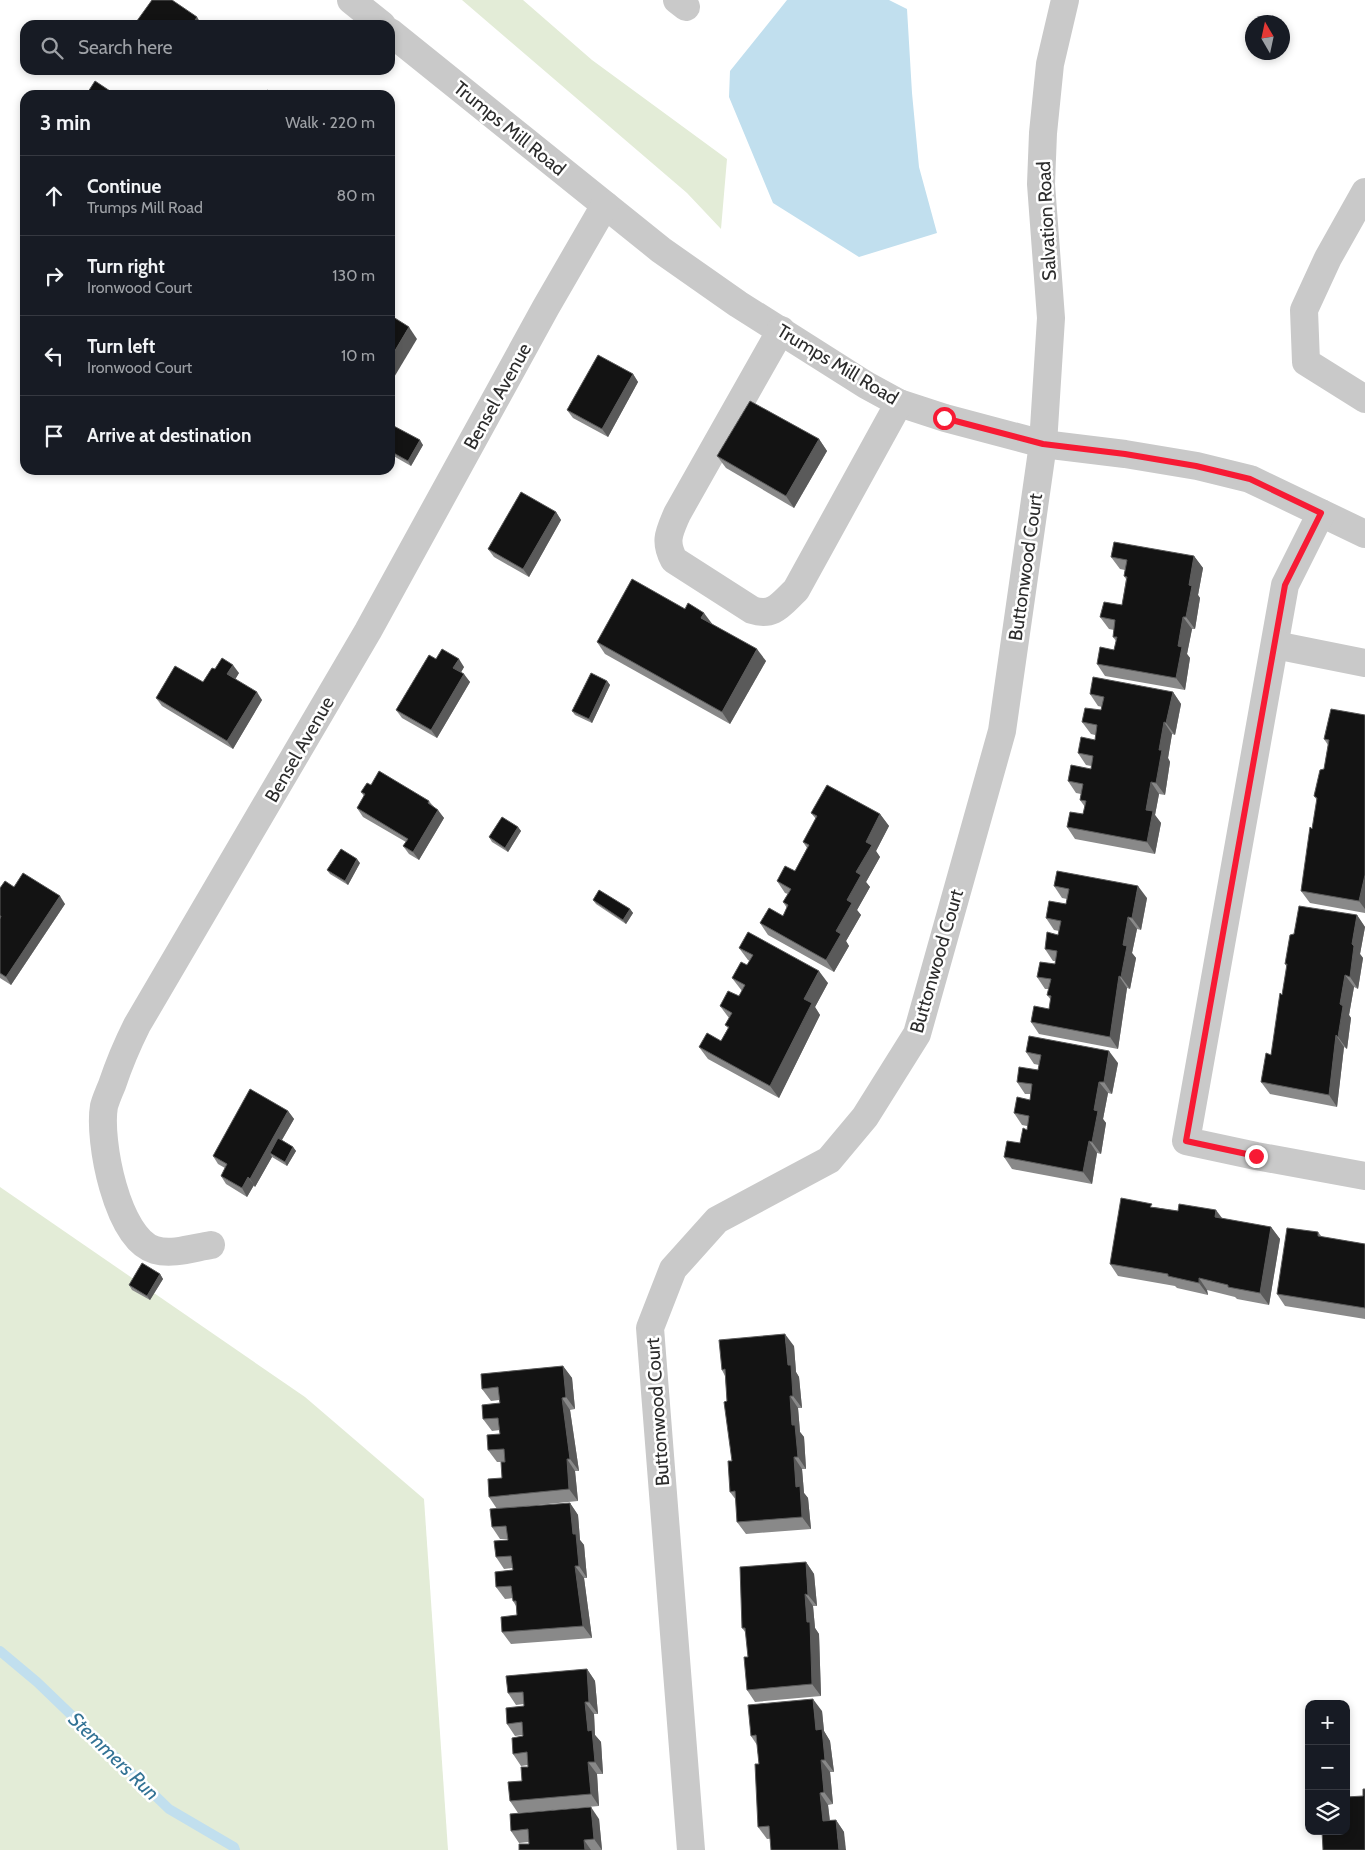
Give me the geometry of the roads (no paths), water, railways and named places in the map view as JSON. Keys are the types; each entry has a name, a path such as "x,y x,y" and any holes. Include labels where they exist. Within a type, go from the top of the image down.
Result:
{"street":[{"path":"350,0 376,20"},
{"name":"Salvation Road","path":"1043,444 1051,318 1041,184 1043,133 1050,64 1065,0"},
{"name":"Trumps Mill Road","path":"395,36 661,250 738,304 866,385 899,403 944,418 1043,444 1179,463 1250,479 1365,534"},
{"path":"1365,192 1328,258 1304,310 1306,362 1365,399"},
{"name":"Bensel Avenue","path":"211,1244 169,1252 153,1250 139,1240 125,1220 113,1189 103,1130 104,1106 122,1055 137,1025 368,631 546,307 606,205"},
{"path":"781,330 677,514 668,534 669,550 674,560 752,610 763,613 778,608 796,590 899,403"},
{"name":"Buttonwood Court","path":"691,1850 650,1328 673,1268 717,1220 829,1160 865,1117 917,1034 1002,731 1043,444"},
{"path":"1321,513 1285,585 1186,1141 1365,1176"},
{"path":"1274,645 1365,663"}],"water":[{"path":"787,0 889,0 907,9 919,167 937,233 859,257 773,203 729,97 730,71"}],"waterway":[{"name":"Stemmers Run","path":"0,1651 37,1682 169,1809 234,1847 235,1850"}]}
